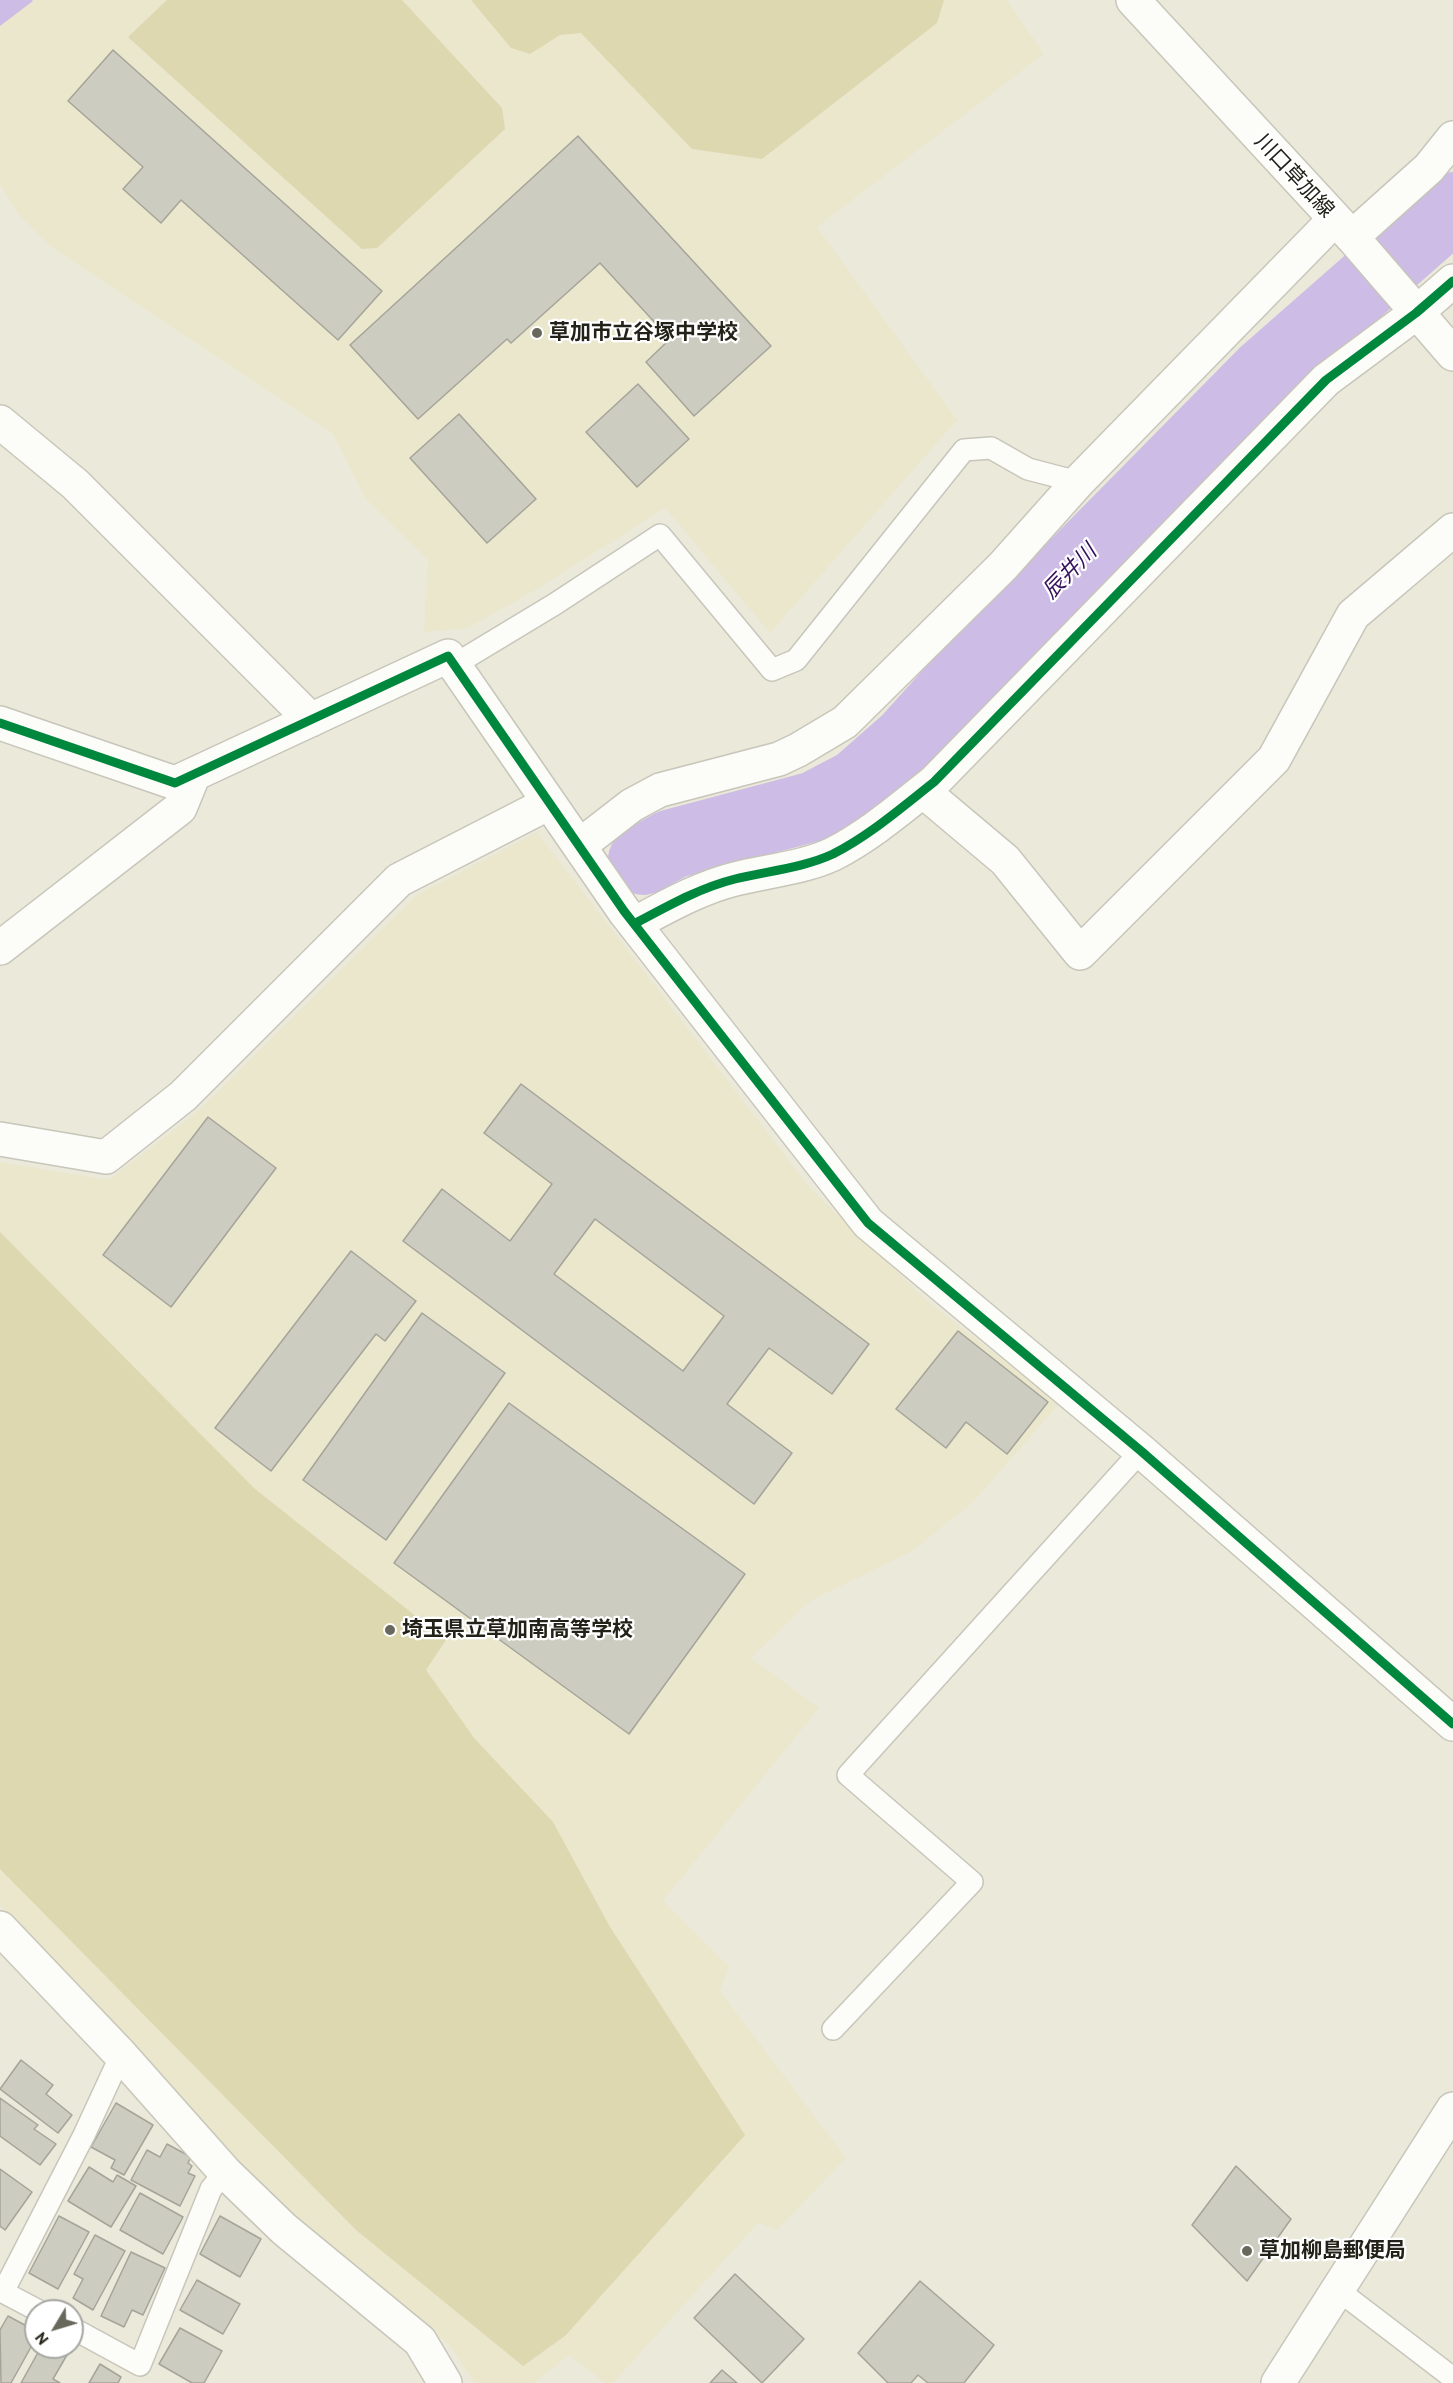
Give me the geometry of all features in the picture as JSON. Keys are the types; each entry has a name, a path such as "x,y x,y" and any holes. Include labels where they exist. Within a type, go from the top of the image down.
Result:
{"street":[{"name":"川口草加線","path":"1133,0 1343,228 1453,354"},
{"path":"579,846 632,805 660,790 779,759 845,722 1003,566 1078,482 1343,228 1429,168 1453,138"},
{"path":"634,924 672,903 708,888 734,879 830,855 886,821 934,782 1326,380 1416,313 1453,281"},
{"path":"0,422 75,484 311,720"},
{"path":"923,791 1005,860 1080,953 1274,759 1353,615 1453,530"},
{"path":"0,723 176,783 448,656 634,924 868,1223 1141,1450 1453,1724"},
{"path":"0,948 180,808 194,774"},
{"path":"0,1139 106,1157 183,1096 399,880 549,803"},
{"path":"0,1928 121,2055 225,2172 284,2229 420,2341 444,2383"},
{"path":"1278,2383 1338,2290 1444,2143 1453,2109"}],"lane":[{"path":"454,664 555,604 660,535 772,670 796,660 964,450 991,448 1028,469 1078,482"},
{"path":"833,2029 972,1882 848,1775 1141,1450"},
{"path":"24,2303 3,2292 84,2135 121,2055"},
{"path":"84,2335 140,2365 211,2189 225,2172"},
{"path":"1338,2290 1453,2378"}],"shaded area":[{"name":"草加市立谷塚中学校","path":"0,0 1007,0 1044,54 817,227 957,420 770,633 665,508 537,589 468,628 424,632 428,560 365,498 333,434 50,246 18,214 0,185"},
{"path":"0,0 32,0 33,1 0,26"},
{"path":"167,0 402,0 502,108 505,129 377,248 362,249 128,37"},
{"path":"471,0 944,0 937,23 762,159 692,149 581,33 560,35 530,54 511,48"},
{"name":"埼玉県立草加南高等学校","path":"537,832 810,1188 927,1301 1059,1404 973,1502 912,1551 810,1601 751,1658 819,1708 663,1901 729,1967 720,1991 846,2158 777,2230 758,2223 613,2383 605,2383 569,2355 535,2383 475,2383 450,2346 247,2177 0,1906 0,1162 109,1180 198,1111 417,895"},
{"path":"0,1232 255,1489 446,1640 426,1670 474,1738 553,1822 610,1927 745,2135 565,2336 523,2366 356,2230 0,1869"}],"building":[{"path":"113,50 382,291 338,340 181,200 161,223 123,189 143,167 68,101"},
{"path":"578,136 771,346 694,416 646,362 670,339 600,263 511,343 507,339 418,419 350,345"},
{"path":"638,384 689,439 637,487 586,432"},
{"path":"459,414 536,499 487,543 410,458"},
{"path":"521,1084 869,1344 832,1394 769,1348 727,1404 792,1453 754,1504 403,1241 442,1189 510,1241 552,1184 484,1133","holes":["595,1219 724,1316 683,1371 554,1274"]},
{"path":"208,1117 276,1168 171,1307 103,1255"},
{"path":"351,1251 416,1301 385,1341 376,1334 271,1471 215,1428"},
{"path":"422,1313 505,1373 386,1540 303,1480"},
{"path":"958,1331 1048,1402 1007,1454 966,1422 946,1448 896,1409"},
{"path":"509,1403 745,1574 629,1734 394,1563"},
{"path":"21,2060 53,2085 46,2094 72,2115 58,2133 0,2089"},
{"path":"0,2098 38,2125 34,2129 56,2144 40,2165 0,2136"},
{"path":"116,2103 153,2125 124,2175 111,2168 115,2160 91,2147"},
{"path":"167,2144 191,2157 188,2163 192,2166 188,2173 195,2176 180,2206 131,2180 147,2150 160,2157"},
{"path":"1236,2166 1291,2219 1247,2281 1192,2225"},
{"path":"89,2167 113,2182 117,2175 136,2186 111,2227 68,2201"},
{"path":"0,2169 32,2192 5,2230 0,2226"},
{"path":"140,2193 183,2217 163,2254 120,2230"},
{"path":"59,2216 89,2232 58,2289 29,2273"},
{"path":"220,2216 261,2239 240,2277 200,2254"},
{"path":"95,2235 125,2251 93,2310 84,2305 84,2299 73,2298 83,2279 74,2274"},
{"path":"131,2252 165,2268 143,2315 132,2310 124,2327 101,2316"},
{"path":"735,2274 804,2339 762,2383 694,2318"},
{"path":"197,2280 240,2304 223,2334 180,2310"},
{"path":"920,2281 994,2345 964,2383 928,2383 918,2375 911,2383 888,2383 858,2353"},
{"path":"8,2316 24,2325 24,2359 11,2383 1,2383 0,2330"},
{"path":"180,2328 222,2351 204,2383 192,2383 159,2364"},
{"path":"34,2359 65,2359 53,2379 60,2383 21,2383"},
{"path":"100,2364 121,2377 118,2383 89,2383"},
{"path":"722,2370 737,2383 710,2383"}],"waterway":[{"name":"辰井川","path":"643,860 672,844 815,806 857,784 907,740 963,678 1264,373 1453,207"}],"cycle path":[{"path":"634,924 709,887 821,859 873,830 934,782 1326,380 1416,313 1453,281"},
{"path":"0,723 175,783 448,656 624,911 868,1223 1141,1451 1453,1724"}],"place":[{"name":"草加市立谷塚中学校","path":"537,333"},
{"name":"埼玉県立草加南高等学校","path":"390,1630"},
{"name":"草加柳島郵便局","path":"1247,2251"}]}
